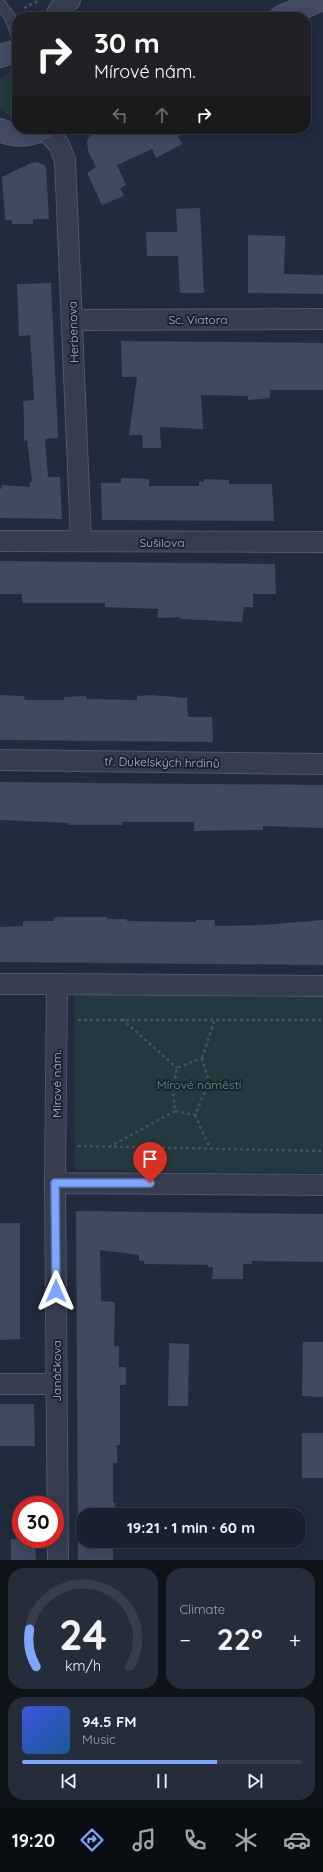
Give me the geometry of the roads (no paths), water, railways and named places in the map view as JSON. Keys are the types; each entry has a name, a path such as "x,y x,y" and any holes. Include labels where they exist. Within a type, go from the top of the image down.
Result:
{"main road":[{"path":"292,12 320,0"},
{"path":"0,56 12,52"},
{"path":"3,134 20,136 33,134"}],"street":[{"path":"58,12 60,8 70,0"},
{"name":"Herbenova","path":"49,134 59,145 65,160 81,541"},
{"name":"Sc. Viatora","path":"72,320 323,319"},
{"name":"Sušilova","path":"0,541 323,542"},
{"name":"tř. Dukelských hrdinů","path":"0,760 323,764"},
{"path":"0,984 323,986"},
{"name":"Mírové nám.","path":"55,1183 57,984"},
{"path":"55,1183 323,1185"},
{"name":"Janáčkova","path":"55,1183 58,1560"},
{"path":"0,1384 56,1384"}],"lane":[{"path":"0,4 10,17 12,22"}],"park label":[{"name":"Mírové náměstí","path":"199,1084"}]}
